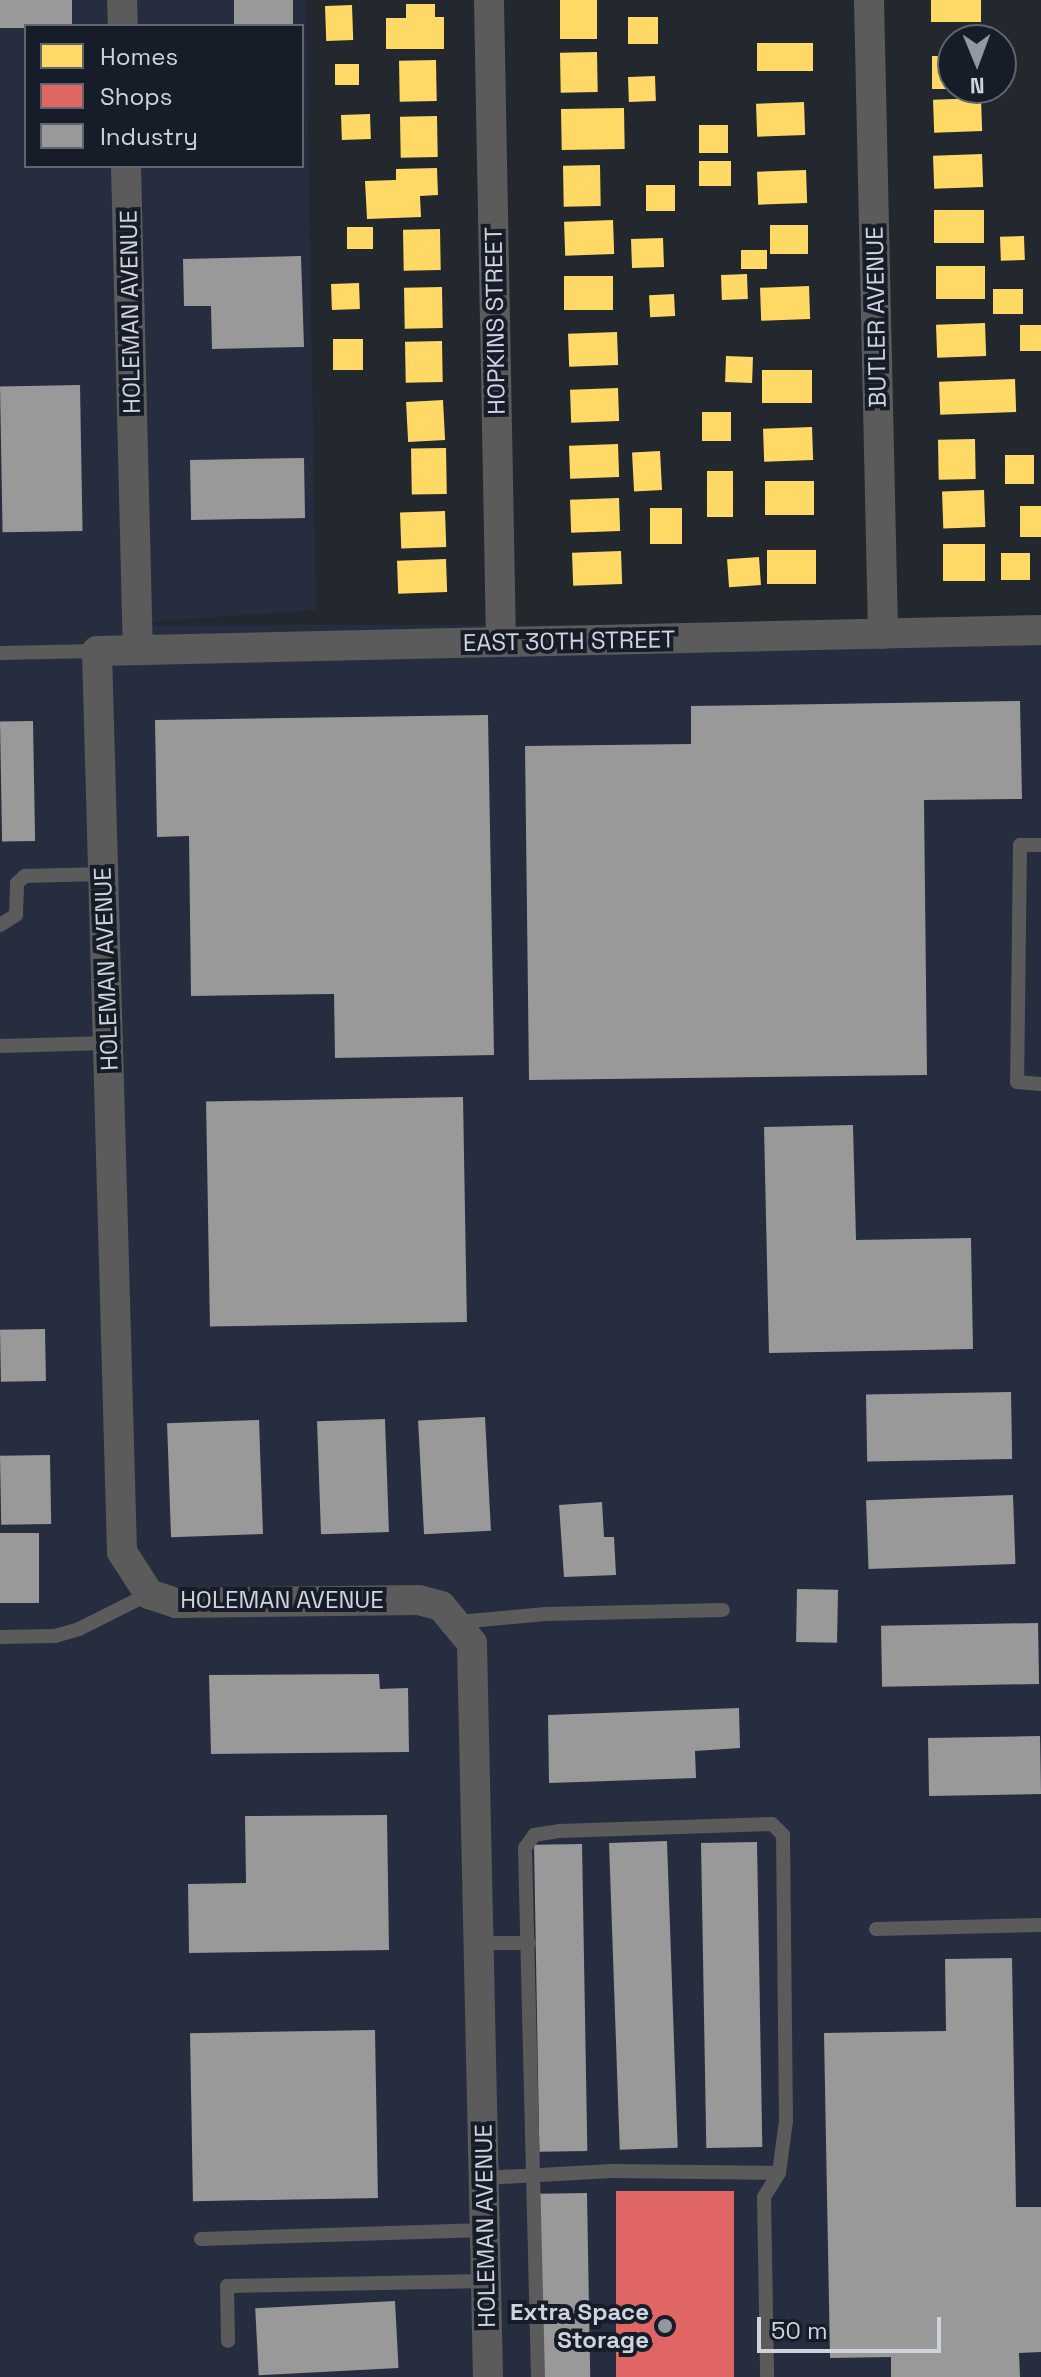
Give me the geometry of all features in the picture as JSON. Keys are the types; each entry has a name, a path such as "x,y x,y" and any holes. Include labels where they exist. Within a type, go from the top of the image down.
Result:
{"street":[{"path":"122,0 123,24"},
{"name":"HOPKINS STREET","path":"489,0 501,642"},
{"name":"BUTLER AVENUE","path":"869,0 883,634"},
{"name":"HOLEMAN AVENUE","path":"126,168 138,650"},
{"name":"EAST 30TH STREET","path":"97,651 1041,630"},
{"name":"HOLEMAN AVENUE","path":"97,651 122,1552 149,1594 176,1603 419,1600 441,1606 459,1622 472,1643 488,2377"}],"lane":[{"path":"0,653 97,651"},
{"path":"1041,845 1020,845 1017,1082 1041,1084"},
{"path":"0,925 16,915 17,883 25,876 103,874"},
{"path":"0,1046 108,1043"},
{"path":"0,1637 55,1636 79,1629 149,1594"},
{"path":"459,1622 546,1614 723,1610"},
{"path":"538,2377 525,1848 534,1835 598,1829 780,1828 786,2121 779,2173 764,2197 767,2377"},
{"path":"876,1929 1041,1925"},
{"path":"478,1943 529,1943"},
{"path":"483,2178 535,2173 779,2173"},
{"path":"201,2239 485,2230"},
{"path":"228,2341 227,2286 486,2281"}],"shaded area":[{"path":"0,0 306,0 316,610 0,633"},
{"path":"0,625 1041,625 1041,2377 0,2377"}],"building: Homes":[{"path":"560,0 597,0 597,39 560,39"},
{"path":"931,0 981,0 981,22 931,22"},
{"path":"406,4 435,4 435,17 444,17 444,49 386,49 386,18 406,18"},
{"path":"352,5 353,40 326,41 325,6"},
{"path":"628,17 658,17 658,44 628,44"},
{"path":"757,43 813,43 813,71 757,71"},
{"path":"597,52 598,92 561,93 560,53"},
{"path":"932,56 937,56 937,89 932,89"},
{"path":"436,60 437,101 400,102 399,61"},
{"path":"335,64 359,64 359,85 335,85"},
{"path":"655,76 656,101 629,102 628,77"},
{"path":"933,100 937,100 937,104 981,104 982,131 934,133"},
{"path":"804,102 805,135 757,137 756,104"},
{"path":"624,108 625,149 562,150 561,109"},
{"path":"370,114 371,139 342,140 341,115"},
{"path":"437,116 438,157 401,158 400,117"},
{"path":"699,125 728,125 728,153 699,153"},
{"path":"982,154 983,187 934,189 933,156"},
{"path":"699,161 731,161 731,186 699,186"},
{"path":"600,165 601,206 564,207 563,166"},
{"path":"437,168 438,195 420,196 421,217 367,219 365,181 396,180 396,169"},
{"path":"806,170 807,203 758,205 757,172"},
{"path":"646,185 675,185 675,211 646,211"},
{"path":"934,210 984,210 984,243 934,243"},
{"path":"613,220 614,254 565,256 564,222"},
{"path":"770,225 808,225 808,254 770,254"},
{"path":"347,227 373,227 373,249 347,249"},
{"path":"440,229 441,270 404,271 403,230"},
{"path":"1024,236 1025,260 1001,261 1000,237"},
{"path":"663,238 664,267 632,268 631,239"},
{"path":"741,250 767,250 767,269 741,269"},
{"path":"936,266 985,266 985,299 936,299"},
{"path":"747,274 748,299 722,300 721,275"},
{"path":"564,276 613,276 613,310 564,310"},
{"path":"359,283 360,309 332,310 331,284"},
{"path":"809,286 810,319 761,321 760,288"},
{"path":"442,287 443,328 405,329 404,288"},
{"path":"993,289 1023,289 1023,314 993,314"},
{"path":"674,294 675,316 650,317 649,295"},
{"path":"985,323 986,356 937,358 936,325"},
{"path":"1020,325 1041,325 1041,351 1020,351"},
{"path":"617,332 618,365 569,367 568,334"},
{"path":"333,339 363,339 363,370 333,370"},
{"path":"442,341 443,382 406,383 405,342"},
{"path":"726,356 753,357 752,383 725,382"},
{"path":"762,370 812,370 812,403 762,403"},
{"path":"1015,379 1016,412 940,415 939,382"},
{"path":"618,388 619,421 571,423 570,390"},
{"path":"443,400 445,440 408,442 406,402"},
{"path":"702,412 731,412 731,441 702,441"},
{"path":"812,427 813,460 764,462 763,429"},
{"path":"975,439 976,479 939,480 938,440"},
{"path":"618,444 619,477 570,479 569,446"},
{"path":"446,448 447,494 412,495 411,449"},
{"path":"660,451 662,490 634,491 632,452"},
{"path":"1005,455 1034,455 1034,484 1005,484"},
{"path":"707,471 733,471 733,517 707,517"},
{"path":"765,481 814,481 814,515 765,515"},
{"path":"984,490 985,527 943,528 942,491"},
{"path":"619,498 620,531 571,533 570,500"},
{"path":"1020,506 1041,506 1041,537 1020,537"},
{"path":"650,508 682,508 682,544 650,544"},
{"path":"445,511 446,547 401,549 400,513"},
{"path":"943,544 985,544 985,581 943,581"},
{"path":"767,550 816,550 816,584 767,584"},
{"path":"621,551 622,584 573,586 572,553"},
{"path":"1001,553 1030,553 1030,580 1001,580"},
{"path":"759,557 761,585 729,587 727,559"},
{"path":"446,559 447,592 398,594 397,561"}],"building: Shops":[{"path":"616,2191 734,2191 734,2377 616,2377"}],"building: Industry":[{"path":"0,0 72,0 72,24 24,24 24,28 0,28"},
{"path":"234,0 293,0 293,24 234,24"},
{"path":"301,256 304,347 212,349 211,306 184,306 183,259"},
{"path":"80,385 83,531 3,532 0,386"},
{"path":"304,458 305,518 191,520 190,460"},
{"path":"1020,701 1022,799 924,800 927,1075 529,1080 525,746 691,744 691,706"},
{"path":"488,715 494,1055 335,1058 334,994 191,996 189,836 157,837 155,720"},
{"path":"33,721 35,841 2,842 0,722"},
{"path":"463,1097 467,1322 210,1326 206,1101"},
{"path":"853,1125 856,1240 971,1238 973,1349 769,1353 764,1127"},
{"path":"45,1329 46,1381 1,1382 0,1330"},
{"path":"1011,1392 1012,1459 867,1462 866,1395"},
{"path":"485,1417 491,1531 424,1534 418,1421"},
{"path":"385,1419 389,1532 321,1534 317,1421"},
{"path":"259,1420 263,1534 171,1537 167,1423"},
{"path":"50,1455 51,1524 1,1525 0,1456"},
{"path":"1013,1495 1015,1564 868,1569 866,1500"},
{"path":"602,1502 604,1537 614,1537 616,1575 564,1577 559,1505"},
{"path":"0,1533 39,1533 39,1603 0,1603"},
{"path":"797,1589 838,1590 837,1643 796,1642"},
{"path":"1038,1623 1039,1684 882,1687 881,1626"},
{"path":"379,1674 380,1689 408,1688 409,1752 211,1754 209,1675"},
{"path":"739,1708 740,1748 695,1751 696,1778 549,1783 548,1715"},
{"path":"1040,1736 1041,1794 929,1796 928,1738"},
{"path":"387,1815 389,1950 189,1953 188,1884 246,1883 245,1816"},
{"path":"667,1841 678,2148 620,2150 609,1843"},
{"path":"757,1842 762,2147 706,2148 701,1843"},
{"path":"582,1844 587,2151 539,2152 534,1845"},
{"path":"1012,1958 1016,2207 1041,2207 1041,2352 1019,2353 1020,2377 891,2377 891,2357 830,2358 824,2033 946,2031 945,1959"},
{"path":"375,2030 378,2198 193,2201 190,2033"},
{"path":"587,2193 590,2377 543,2377 540,2194"},
{"path":"395,2301 399,2368 259,2375 255,2308"}],"place":[{"name":"Extra Space Storage","path":"665,2326"}]}
